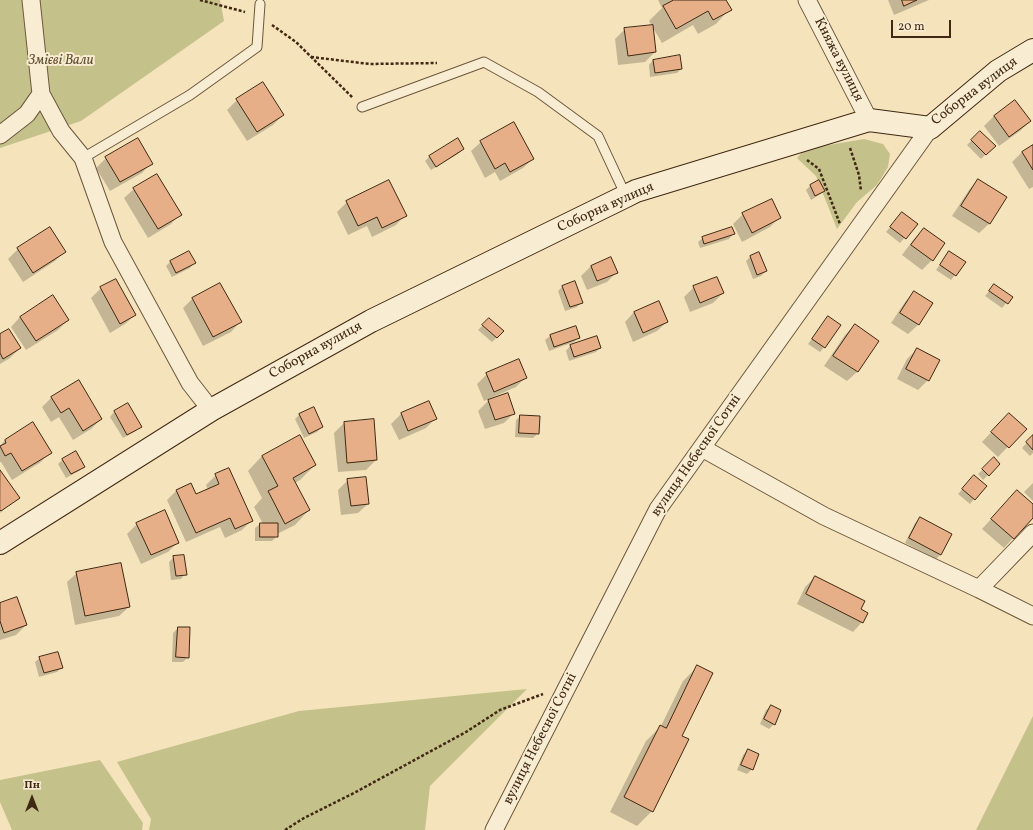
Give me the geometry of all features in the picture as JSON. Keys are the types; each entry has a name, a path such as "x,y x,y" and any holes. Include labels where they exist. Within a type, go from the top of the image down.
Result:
{"main road":[{"name":"Соборна вулиця","path":"0,543 211,410 371,321 636,191 869,120 930,128 998,71 1033,50"}],"street":[{"path":"31,0 41,94 61,131 83,158 113,242 190,383 211,410"},
{"name":"Княжа вулиця","path":"806,0 869,120"},
{"path":"0,135 27,114 41,94"},
{"name":"вулиця Небесної Сотні","path":"494,830 658,509 930,128"},
{"path":"702,448 824,516 1033,616"},
{"path":"978,589 1033,533"}],"lane":[{"path":"83,158 190,95 257,47 260,4"},
{"path":"362,107 484,62 538,92 598,136 626,196"}],"path":[{"path":"200,0 259,16 296,42 362,107"},
{"path":"310,56 370,64 438,63"},
{"path":"838,130 851,151 859,175 862,194"},
{"path":"786,145 820,169 842,229"},
{"path":"285,830 304,818 354,793 466,732 500,710 569,683"}],"green space":[{"name":"Змієві Вали","path":"0,0 220,0 224,21 81,121 0,148"},
{"path":"864,139 883,144 890,154 888,167 877,185 857,202 837,229 816,176 797,158 805,149"},
{"path":"527,689 430,786 425,830 149,830 151,819 117,762 299,711"},
{"path":"1033,716 1033,830 976,830"},
{"path":"100,760 143,823 142,830 12,830 0,802 0,780"}],"building":[{"path":"674,0 726,0 732,10 713,20 708,11 676,29 663,6"},
{"path":"902,0 917,0 904,6"},
{"path":"653,25 656,52 628,56 624,28"},
{"path":"680,55 682,69 655,73 653,60"},
{"path":"263,82 284,115 257,132 236,99"},
{"path":"1015,100 1031,121 1009,137 994,116"},
{"path":"514,122 534,159 510,172 505,163 495,169 480,141"},
{"path":"980,131 996,146 986,155 971,140"},
{"path":"138,138 153,164 120,182 105,157"},
{"path":"458,138 464,149 436,167 429,156"},
{"path":"1033,145 1033,170 1022,152"},
{"path":"157,174 182,215 158,229 133,188"},
{"path":"978,179 1007,197 990,224 961,206"},
{"path":"389,180 407,216 382,228 377,217 358,226 346,201"},
{"path":"819,180 825,191 815,196 810,185"},
{"path":"772,199 781,218 752,233 742,213"},
{"path":"902,212 918,224 906,239 890,227"},
{"path":"50,227 66,252 33,273 17,248"},
{"path":"732,227 735,234 704,244 702,237"},
{"path":"924,228 945,243 933,261 911,245"},
{"path":"189,251 196,263 176,273 170,261"},
{"path":"949,251 966,262 956,276 940,265"},
{"path":"759,252 767,271 757,275 750,256"},
{"path":"611,257 618,273 597,281 591,266"},
{"path":"717,277 724,293 700,303 693,286"},
{"path":"116,279 136,315 120,324 100,287"},
{"path":"575,281 583,303 570,307 562,286"},
{"path":"220,283 242,322 213,337 192,298"},
{"path":"994,284 1013,297 1008,304 989,291"},
{"path":"914,291 933,303 919,325 900,313"},
{"path":"53,295 69,320 36,341 20,317"},
{"path":"659,301 668,322 643,333 634,312"},
{"path":"828,316 841,325 825,348 812,339"},
{"path":"489,318 504,331 497,338 482,325"},
{"path":"855,324 879,341 858,372 833,356"},
{"path":"576,326 580,338 554,347 550,335"},
{"path":"9,329 21,348 3,359 0,353 0,334"},
{"path":"597,336 601,348 574,357 570,345"},
{"path":"917,348 940,360 929,381 906,369"},
{"path":"519,359 527,378 494,392 486,373"},
{"path":"79,380 102,419 83,431 69,408 61,413 51,397"},
{"path":"508,393 515,414 495,420 488,400"},
{"path":"429,401 437,419 408,431 401,413"},
{"path":"128,403 142,427 127,435 114,411"},
{"path":"314,407 323,427 309,434 299,414"},
{"path":"1009,413 1027,429 1009,448 991,432"},
{"path":"520,415 540,416 539,434 519,433"},
{"path":"374,419 377,460 347,463 344,422"},
{"path":"33,422 52,453 22,471 11,453 5,456 0,446 6,443 5,440"},
{"path":"300,435 316,465 293,478 310,510 285,524 268,491 278,486 262,456"},
{"path":"1033,435 1033,450 1026,442"},
{"path":"76,451 85,467 71,474 62,459"},
{"path":"994,457 1000,464 989,476 982,469"},
{"path":"229,468 253,521 235,529 230,518 196,533 176,490 191,483 196,494 219,484 215,474"},
{"path":"0,470 20,498 1,511 0,510"},
{"path":"974,475 987,486 975,500 962,489"},
{"path":"366,477 369,504 351,506 347,479"},
{"path":"1017,490 1033,504 1033,518 1014,539 991,519"},
{"path":"165,510 179,543 151,555 136,523"},
{"path":"920,517 952,534 941,555 909,538"},
{"path":"260,523 278,523 278,537 260,537"},
{"path":"184,555 187,575 176,576 173,556"},
{"path":"121,563 130,607 85,616 76,572"},
{"path":"815,576 865,601 861,609 868,613 863,623 806,594"},
{"path":"17,597 27,625 4,633 0,621 0,603"},
{"path":"178,627 190,627 189,658 176,657"},
{"path":"58,652 63,668 44,673 39,657"},
{"path":"697,665 713,673 682,736 689,739 653,812 624,797 660,725 666,728"},
{"path":"771,705 781,710 775,725 764,719"},
{"path":"748,749 759,754 753,770 741,765"}]}
